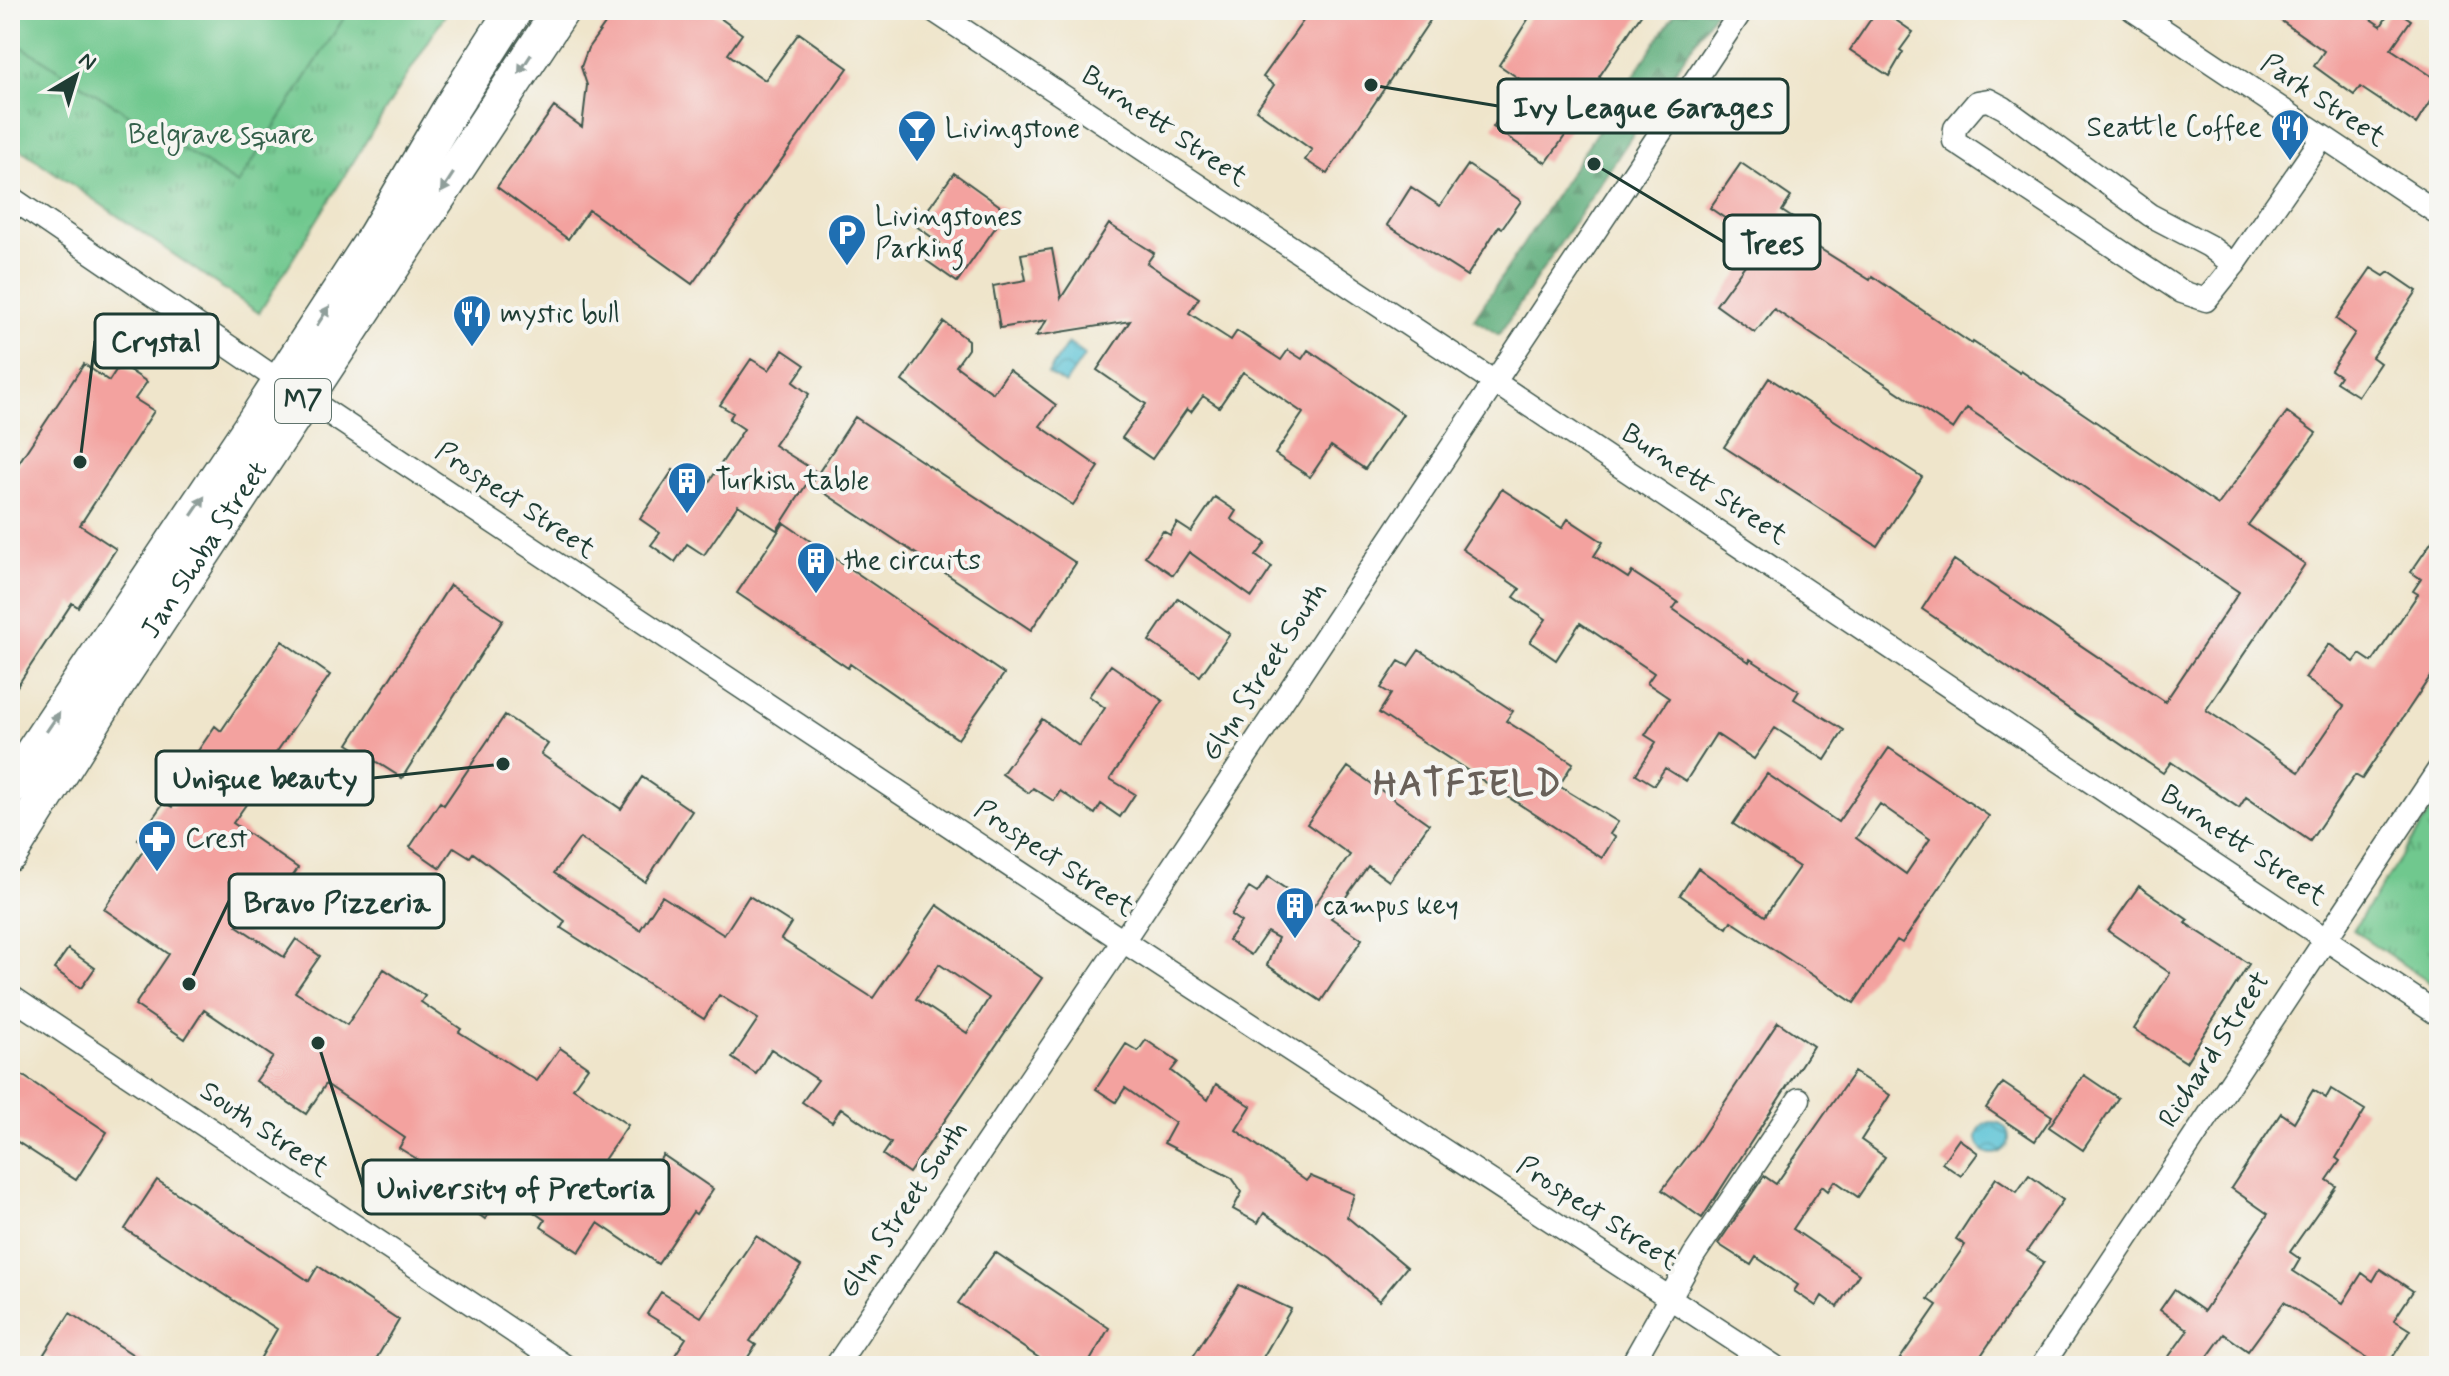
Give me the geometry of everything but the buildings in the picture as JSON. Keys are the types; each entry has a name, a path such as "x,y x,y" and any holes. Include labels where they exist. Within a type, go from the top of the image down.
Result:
{"main road":[{"name":"Jan Shoba Street","path":"10,787 561,10"},
{"name":"Jan Shoba Street","path":"10,853 116,684 293,389 376,236 511,13"}],"street":[{"name":"Burnett Street","path":"933,10 2439,1015"},
{"name":"Glyn Street South","path":"836,1366 1123,941 1742,10"},
{"name":"Park Street","path":"2133,10 2439,214"},
{"path":"2234,265 2209,246 2150,215 1989,100 1977,102 1955,128 1954,141 2182,292 2206,300 2234,265 2323,137"},
{"name":"Prospect Street","path":"10,197 1123,941 1774,1366"},
{"name":"Richard Street","path":"2042,1366 2439,769"},
{"name":"South Street","path":"10,996 565,1366"},
{"path":"1631,1366 1669,1296 1799,1099"}],"green space":[{"name":"Belgrave square","path":"10,10 448,10 259,313 10,142"},
{"path":"10,10 349,10 238,184 10,39"},
{"path":"1677,10 1716,10 1499,335 1474,319"},
{"path":"2439,799 2439,989 2353,930"}],"water":[{"path":"1068,343 1085,355 1065,384 1048,373"},
{"path":"1993,1122 2005,1126 2009,1138 2005,1150 1993,1154 1981,1150 1977,1138 1981,1126"}],"place":[{"name":"Ivy League Garages","path":"1371,85"},
{"name":"Seattle Coffee","path":"2290,162"},
{"name":"Livingstone","path":"917,163"},
{"name":"Trees","path":"1594,164"},
{"name":"Livingstones Parking","path":"847,267"},
{"name":"mystic bull","path":"472,348"},
{"name":"Crystal","path":"80,462"},
{"name":"Turkish table","path":"687,515"},
{"name":"the circuits","path":"816,595"},
{"name":"Unique beauty","path":"503,764"},
{"name":"Crest","path":"157,873"},
{"name":"campus key","path":"1295,940"},
{"name":"Bravo Pizzeria","path":"189,984"},
{"name":"University of Pretoria","path":"318,1043"}],"district":[{"name":"HATFIELD","path":"1468,785"}]}
